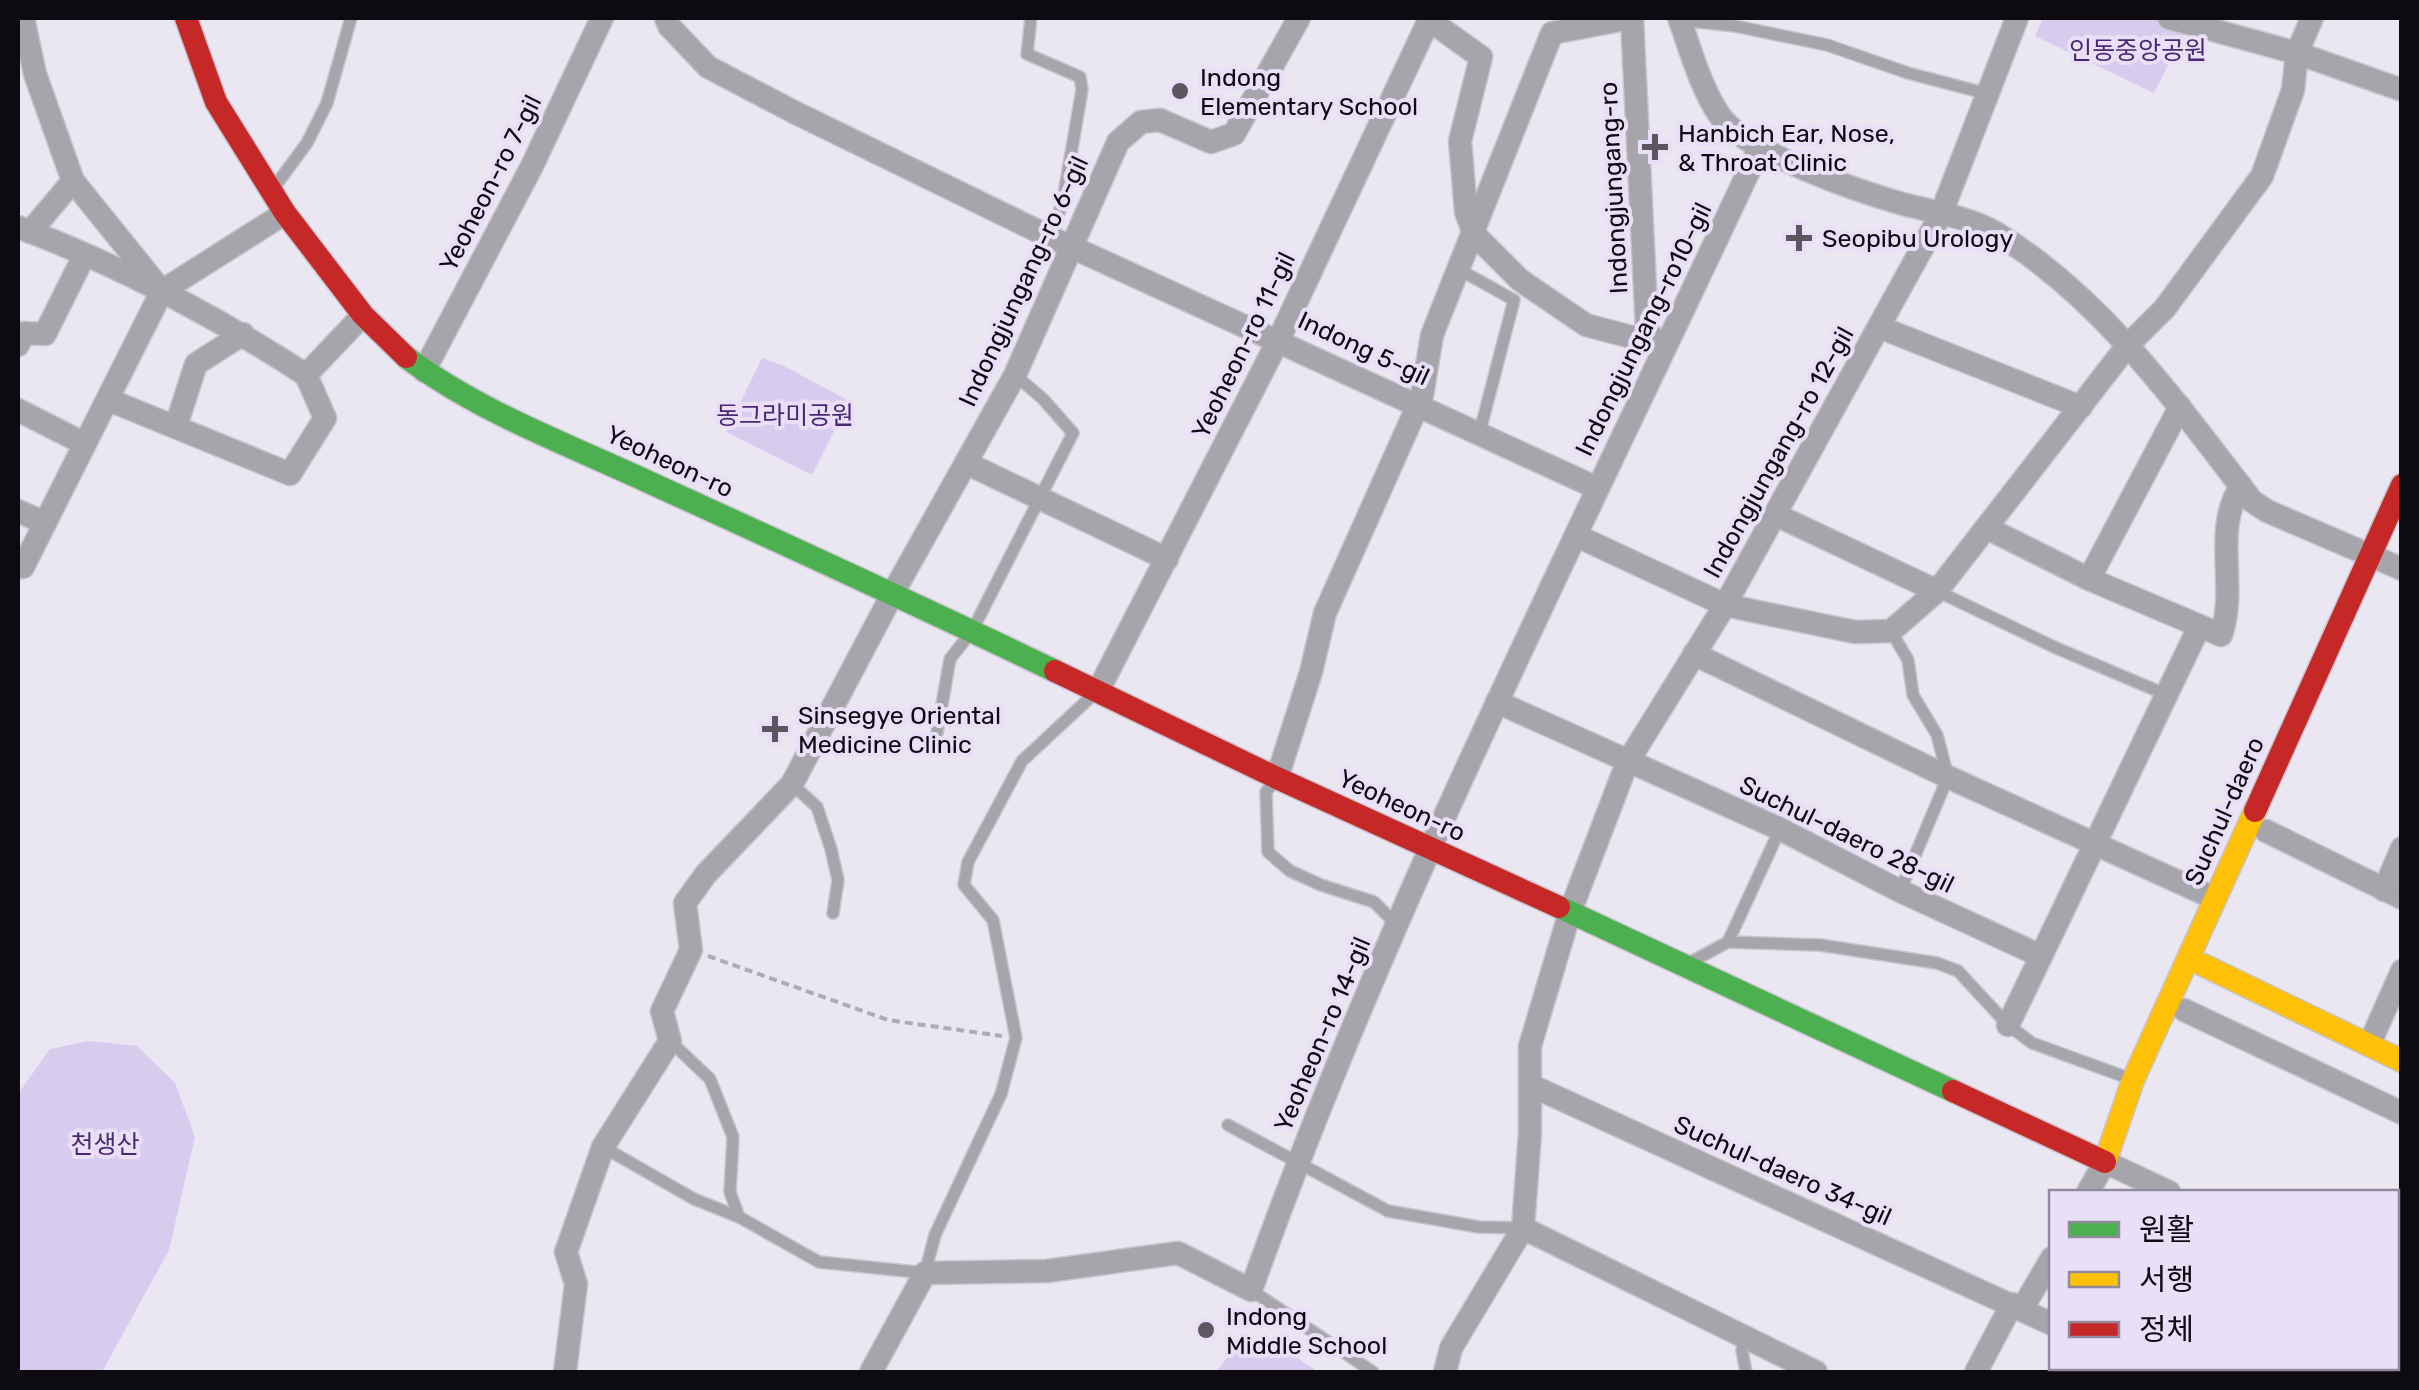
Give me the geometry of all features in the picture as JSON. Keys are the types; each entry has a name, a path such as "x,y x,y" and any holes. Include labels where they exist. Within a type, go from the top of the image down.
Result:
{"street":[{"path":"23,18 35,74 73,181 162,290"},
{"name":"Yeoheon-ro","path":"186,18 216,102 284,212 392,348 424,371 512,419 893,593 1276,778 2106,1162"},
{"name":"Yeoheon-ro 7-gil","path":"424,371 532,166 602,18"},
{"name":"Indong 5-gil","path":"666,18 708,67 794,112 1052,238 1598,488"},
{"name":"Indongjungang-ro 6-gil","path":"691,950 685,903 692,890 792,784 1015,376 1118,142 1140,122 1160,120 1211,142 1234,134 1299,18"},
{"path":"1276,778 1326,613 1419,403 1432,335 1474,234 1550,25 1631,18"},
{"name":"Indongjungang-ro","path":"1631,18 1647,330 1660,347"},
{"name":"Indongjungang-ro 12-gil","path":"1523,1228 1530,1046 1570,912 1628,762 1725,605 1941,214 2017,18"},
{"path":"2169,18 2298,53 2402,90"},
{"path":"1891,631 1937,591 2128,346 2165,308 2262,176 2293,90 2298,53 2312,18"},
{"name":"Yeoheon-ro 11-gil","path":"1098,691 1279,339 1429,19 1482,58 1460,141 1466,212 1474,234"},
{"path":"1680,19 1720,116 1741,136 1875,196 1996,233 2040,266 2128,346 2252,501 2384,563"},
{"name":"Indongjungang-ro10-gil","path":"1429,848 1577,536 1660,347 1760,147"},
{"path":"73,181 24,230 162,290 243,334 306,375 325,418 290,474 109,400"},
{"path":"23,567 162,290 284,212"},
{"path":"1474,234 1520,280 1586,325 1660,347"},
{"path":"18,345 24,334 45,334 84,256"},
{"path":"306,375 363,315"},
{"name":"Indongjungang-ro 12-gil","path":"1879,327 2081,407"},
{"path":"176,426 196,364 243,334"},
{"path":"2089,579 2180,407"},
{"path":"18,410 85,444"},
{"path":"966,464 1167,559"},
{"name":"Suchul-daero","path":"2106,1162 2133,1080 2214,898 2384,563 2402,485"},
{"path":"1987,528 2089,579 2220,635 2228,615 2226,529 2241,486"},
{"path":"18,510 45,523"},
{"path":"1776,515 1937,591"},
{"name":"Suchul-daero","path":"2089,1190 2134,1122 2402,523"},
{"path":"1577,536 1725,605"},
{"name":"Indongjungang-ro 12-gil","path":"1725,605 1855,632 1891,631"},
{"path":"2008,1025 2199,627"},
{"path":"1694,654 1948,777 2214,898"},
{"path":"1498,702 1628,762"},
{"name":"Suchul-daero 28-gil","path":"1628,762 1780,829 1900,891 2041,956"},
{"path":"2266,831 2393,894 2402,848"},
{"name":"Yeoheon-ro 14-gil","path":"1251,1290 1296,1163 1429,848"},
{"path":"565,1372 576,1284 566,1252 603,1147 670,1042 662,1011 691,950"},
{"path":"2204,965 2402,1061"},
{"path":"2368,1045 2402,971"},
{"path":"2184,1010 2402,1113"},
{"name":"Suchul-daero 34-gil","path":"1530,1085 2049,1323"},
{"path":"2106,1162 2165,1190"},
{"path":"1445,1372 1451,1348 1523,1228 1816,1372"},
{"path":"872,1372 925,1273 1047,1271 1178,1253 1251,1290"},
{"path":"1976,1372 2049,1262"}],"lane":[{"path":"271,192 308,143 326,104 351,18"},
{"path":"1031,18 1027,54 1080,77 1082,90 1064,194 1052,238"},
{"path":"1680,19 1826,45 1988,94"},
{"path":"1460,270 1514,300 1480,432"},
{"path":"934,750 950,659 972,632 1073,433 1015,376"},
{"path":"1937,591 2167,695"},
{"path":"1891,631 1908,660 1913,695 1937,734 1948,777 1900,891"},
{"path":"603,1147 819,1262 925,1273 935,1235 1001,1094 1016,1038 993,920 964,886 968,862 1022,761 1098,691"},
{"name":"Yeoheon-ro 14-gil","path":"1276,778 1266,792 1268,852 1290,871 1321,886 1374,902 1398,926"},
{"path":"792,784 817,807 831,849 838,880 833,913"},
{"path":"1728,942 1780,829"},
{"path":"1685,964 1728,942 1820,945 1952,967 2008,1025 2032,1042 2133,1080"},
{"path":"670,1042 710,1079 716,1094 733,1138 730,1192 739,1217"},
{"name":"Yeoheon-ro 14-gil","path":"1228,1124 1388,1211 1479,1227 1523,1228"},
{"path":"1251,1290 1372,1372"},
{"path":"1746,1338 1742,1350 1746,1372"}],"path":[{"path":"691,950 888,1020 1016,1038"}],"green space":[{"name":"인동중앙공원","path":"2043,18 2192,18 2154,93 2035,36"},
{"name":"동그라미공원","path":"762,358 849,401 812,475 726,432"},
{"name":"천생산","path":"89,1041 137,1046 175,1083 195,1137 169,1250 102,1372 18,1372 18,1094 50,1049"},
{"path":"1266,1336 1318,1372 1216,1372 1238,1343"}],"traffic: fast":[{"path":"406,357 464,395 527,427 1055,671"},
{"path":"1559,907 1953,1091"}],"traffic: slow":[{"path":"2105,1162 2133,1080 2255,811"},
{"path":"2203,965 2402,1061"}],"traffic: jam":[{"path":"186,18 216,102 285,213 363,315 406,357"},
{"path":"2255,811 2402,485"},
{"path":"1055,671 1559,907"},
{"path":"1953,1091 2105,1162"}],"place":[{"name":"Indong Elementary School","path":"1180,91"},
{"name":"Hanbich Ear, Nose, & Throat Clinic","path":"1655,147"},
{"name":"Seopibu Urology","path":"1799,238"},
{"name":"Sinsegye Oriental Medicine Clinic","path":"775,729"},
{"name":"Indong Middle School","path":"1206,1330"}]}
